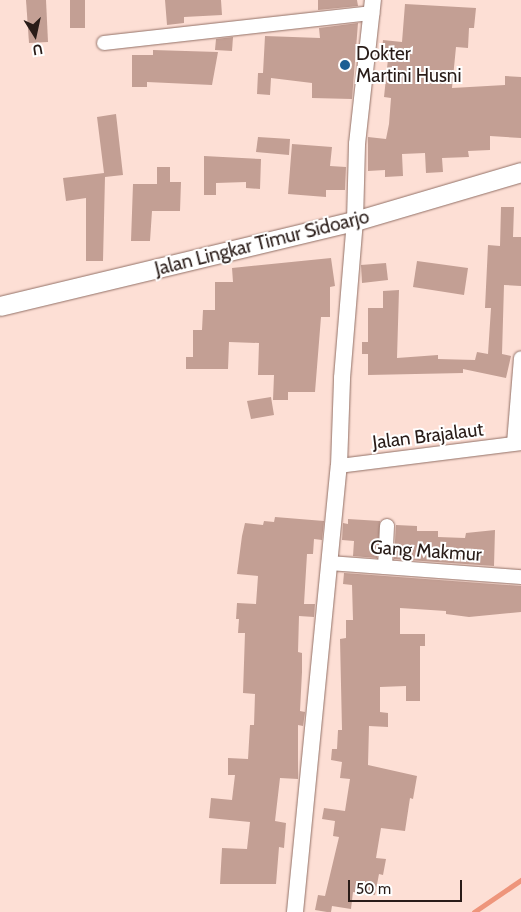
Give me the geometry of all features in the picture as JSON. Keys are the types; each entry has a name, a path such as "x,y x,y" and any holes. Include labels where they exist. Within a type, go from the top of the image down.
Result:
{"main road":[{"name":"Jalan Lingkar Timur Sidoarjo","path":"0,306 355,221 521,172"}],"street":[{"path":"104,43 372,6 357,144 355,221 342,378 339,473 329,562 321,672 295,912"},
{"path":"518,443 521,358"},
{"name":"Jalan Brajalaut","path":"339,473 518,443"},
{"path":"385,567 387,526"},
{"name":"Gang Makmur","path":"329,562 521,578"}],"building":[{"path":"26,0 46,0 48,42 29,43"},
{"path":"70,0 85,0 85,28 70,28"},
{"path":"165,0 221,0 222,15 184,17 184,23 167,25"},
{"path":"318,0 357,0 358,6 318,10"},
{"path":"405,4 476,8 474,28 469,28 468,48 456,47 452,88 505,85 505,76 521,77 521,138 490,136 490,150 468,151 469,157 442,158 443,172 426,173 425,153 402,154 403,176 385,177 385,170 368,171 368,137 386,139 389,124 391,98 384,97 388,59 381,59 383,40 402,42"},
{"path":"358,23 352,99 312,98 312,83 271,78 270,95 257,94 258,73 263,73 265,36 320,38 319,28"},
{"path":"233,37 232,51 215,50 216,39"},
{"path":"153,50 218,52 212,85 147,82 147,87 132,87 132,55 153,55"},
{"path":"116,114 123,175 105,177 103,261 86,261 86,198 66,201 63,178 104,173 97,117"},
{"path":"258,137 290,139 289,155 256,152"},
{"path":"292,144 332,147 330,166 346,167 345,190 326,190 326,197 288,194"},
{"path":"204,156 261,159 260,189 246,188 246,182 216,183 216,195 204,195"},
{"path":"157,167 170,167 170,182 181,182 180,211 152,211 150,241 131,241 133,184 157,184"},
{"path":"501,207 514,207 513,237 521,237 521,286 504,285 502,354 511,356 506,378 463,369 463,373 368,375 368,354 362,354 362,342 368,342 368,308 383,308 383,291 399,290 397,358 438,355 438,359 475,360 477,352 488,354 491,308 485,308 488,245 500,246"},
{"path":"331,258 335,286 330,287 330,317 321,317 315,392 288,392 288,400 273,400 274,375 258,375 259,343 229,342 228,369 186,369 186,357 193,357 193,330 202,330 203,310 215,310 215,282 233,282 232,268"},
{"path":"417,261 468,268 464,295 413,287"},
{"path":"386,263 388,280 362,283 361,265"},
{"path":"271,397 274,415 251,419 247,401"},
{"path":"275,517 324,521 322,540 314,539 313,554 307,554 304,604 315,604 314,617 299,616 298,652 302,653 300,711 305,712 303,726 298,725 298,779 280,778 275,821 286,823 284,848 279,847 276,884 220,884 222,848 247,849 250,822 209,818 211,798 232,800 235,775 228,775 228,758 248,759 250,725 254,725 255,694 243,693 245,633 238,633 239,619 236,619 237,603 256,604 258,576 237,574 242,536 245,523 263,525 264,521 274,522"},
{"path":"348,519 380,521 377,558 353,556 354,541 342,540 343,523 348,524"},
{"path":"396,525 417,526 417,531 438,531 438,537 465,538 466,533 495,530 494,566 394,559"},
{"path":"344,573 521,586 521,612 469,617 446,614 446,611 400,608 400,634 425,634 425,646 420,646 420,701 406,701 406,686 380,687 380,712 388,713 388,727 369,726 368,765 417,776 413,799 410,798 405,831 381,828 376,858 386,859 383,875 379,874 375,895 353,892 351,909 332,906 331,912 327,912 315,910 318,895 325,896 339,837 333,836 335,821 322,819 324,808 345,811 350,779 340,778 342,762 331,760 332,749 337,749 338,730 342,730 340,639 346,638 346,620 353,620 352,585 343,584"}],"waterway":[{"path":"474,912 521,880"}],"place":[{"name":"Dokter Martini Husni","path":"345,65"}]}
